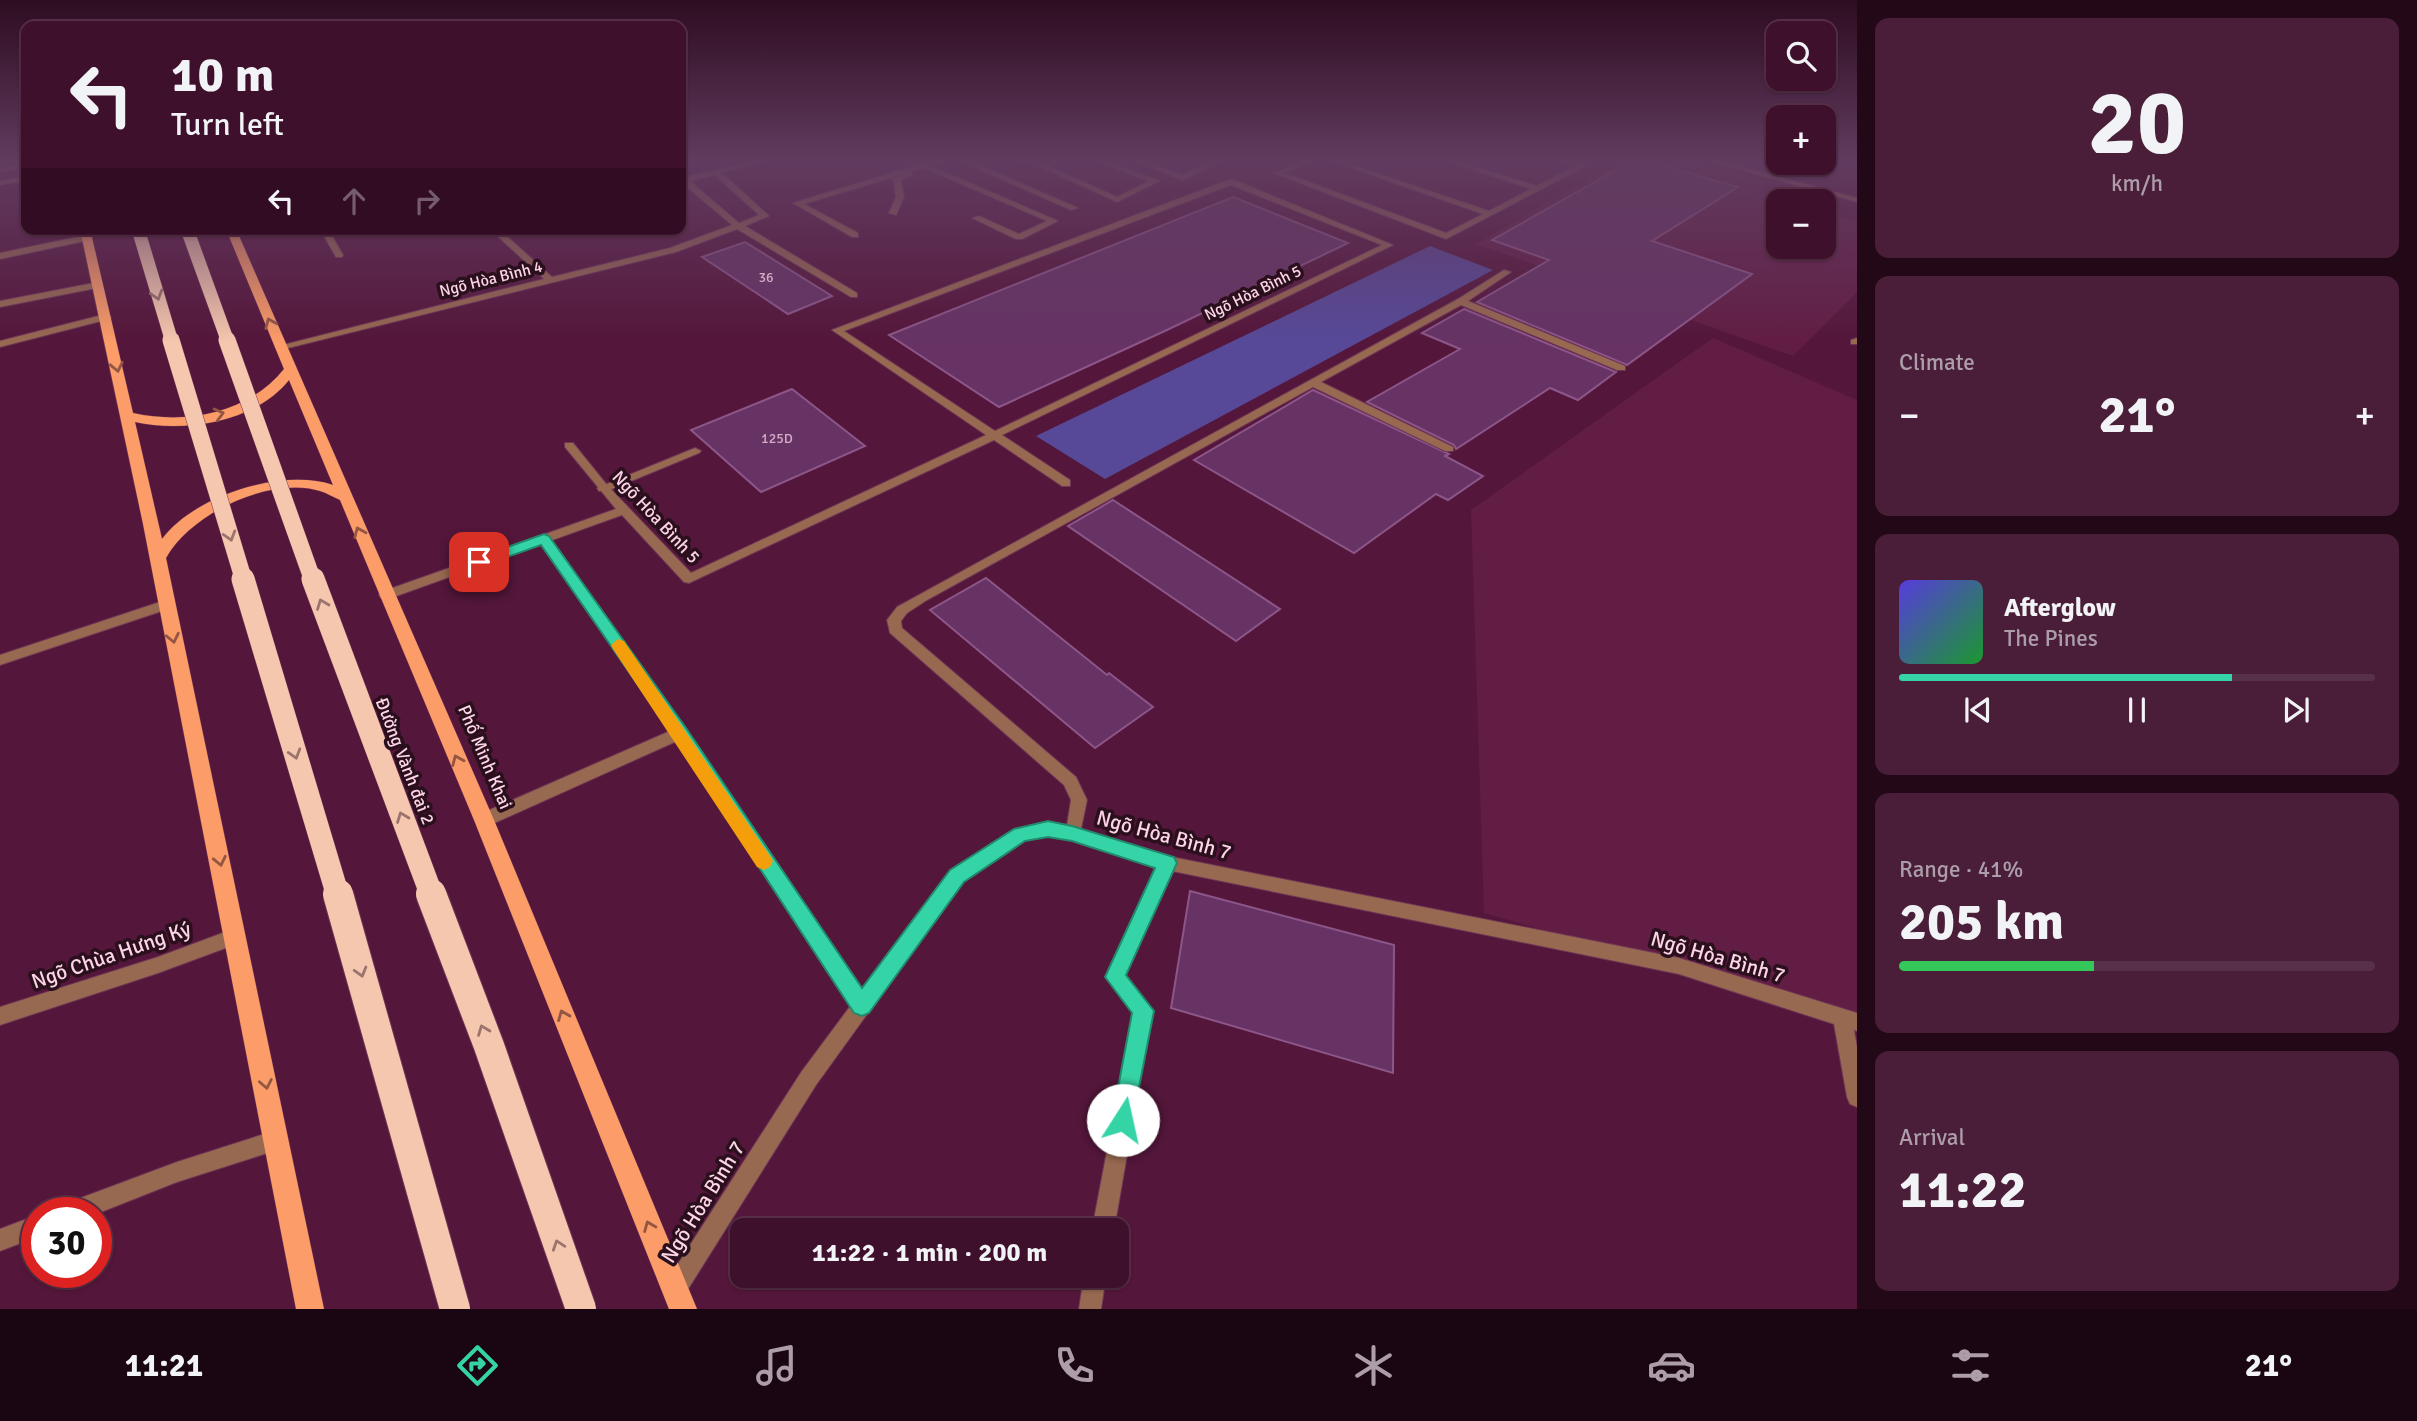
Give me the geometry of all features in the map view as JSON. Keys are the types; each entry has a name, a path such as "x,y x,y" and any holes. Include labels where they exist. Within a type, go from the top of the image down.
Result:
{"highway":[{"path":"140,235 356,955 455,1309"},
{"name":"Đường Vành đai 2","path":"189,235 324,610 489,1046 581,1309"}],"main road":[{"path":"86,235 158,558 310,1309"},
{"name":"Phố Minh Khai","path":"233,235 484,820 679,1299"},
{"path":"127,416 161,422 218,415 249,405 272,392 290,370"},
{"path":"158,558 171,536 194,519 256,489 303,484 324,487 344,497"}],"street":[{"path":"731,221 854,295"},
{"name":"Ngõ Hòa Bình 4","path":"280,347 673,250 751,221"},
{"path":"829,221 855,235"},
{"path":"983,221 1019,237 1054,221"},
{"name":"Ngõ Hòa Bình 5","path":"1066,483 837,330 1129,221"},
{"name":"Ngõ Hòa Bình 5","path":"569,445 603,488 689,579 1389,245 1328,221"},
{"path":"1406,221 1446,236 1473,221"},
{"path":"0,256 79,235"},
{"path":"328,235 340,255"},
{"path":"501,235 551,281"},
{"path":"1072,833 1080,808 1079,793 1070,781 909,644 895,630 894,620 902,610 922,597 1461,301 1507,272"},
{"path":"0,304 99,285"},
{"path":"1461,301 1621,368"},
{"path":"0,344 106,317"},
{"path":"1312,382 1448,449"},
{"path":"603,488 695,451"},
{"path":"386,595 624,510"},
{"path":"544,539 680,733 772,875 862,1006"},
{"path":"0,660 166,605"},
{"path":"484,820 680,733"},
{"name":"Ngõ Hòa Bình 7","path":"679,1299 809,1078 957,876 1020,834 1048,829 1072,833 1167,863 1679,966 1849,1020"},
{"path":"1105,1218 1143,1011 1115,977 1167,863"},
{"name":"Ngõ Chùa Hưng Ký","path":"0,1016 159,965 236,936"},
{"path":"1849,1020 1857,1097"},
{"path":"112,1197 177,1172 277,1140"},
{"path":"0,1240 21,1232"},
{"path":"1090,1309 1093,1288"}],"shaded area":[{"path":"1515,221 1766,221 1766,259 1836,259 1836,221 1857,221 1857,292 1793,356 1476,244"},
{"path":"1430,246 1493,270 1105,479 1036,436"},
{"path":"1713,338 1857,400 1857,1021 1484,913 1471,510"}],"building":[{"path":"1173,221 1293,221 1348,243 999,407 889,335"},
{"path":"1526,221 1684,221 1652,241 1752,274 1627,365 1477,302 1549,260 1492,240"},
{"path":"745,242 832,296 788,314 702,257"},
{"path":"1464,309 1616,372 1578,400 1550,388 1456,449 1454,445 1367,402 1460,349 1422,333"},
{"path":"792,389 865,446 761,492 691,430"},
{"path":"1313,390 1449,454 1445,456 1483,476 1448,500 1436,494 1354,553 1194,460"},
{"path":"1113,500 1280,609 1236,641 1068,526"},
{"path":"986,578 1107,675 1109,673 1153,707 1095,748 930,610"},
{"path":"1190,891 1394,945 1393,1073 1171,1008"}],"slow traffic":[{"path":"618,645 764,861"}],"route":[{"path":"479,562 544,539 680,733 772,875 862,1006 957,876 1020,834 1048,829 1072,833 1167,863 1115,977 1143,1011 1123,1120"}]}
